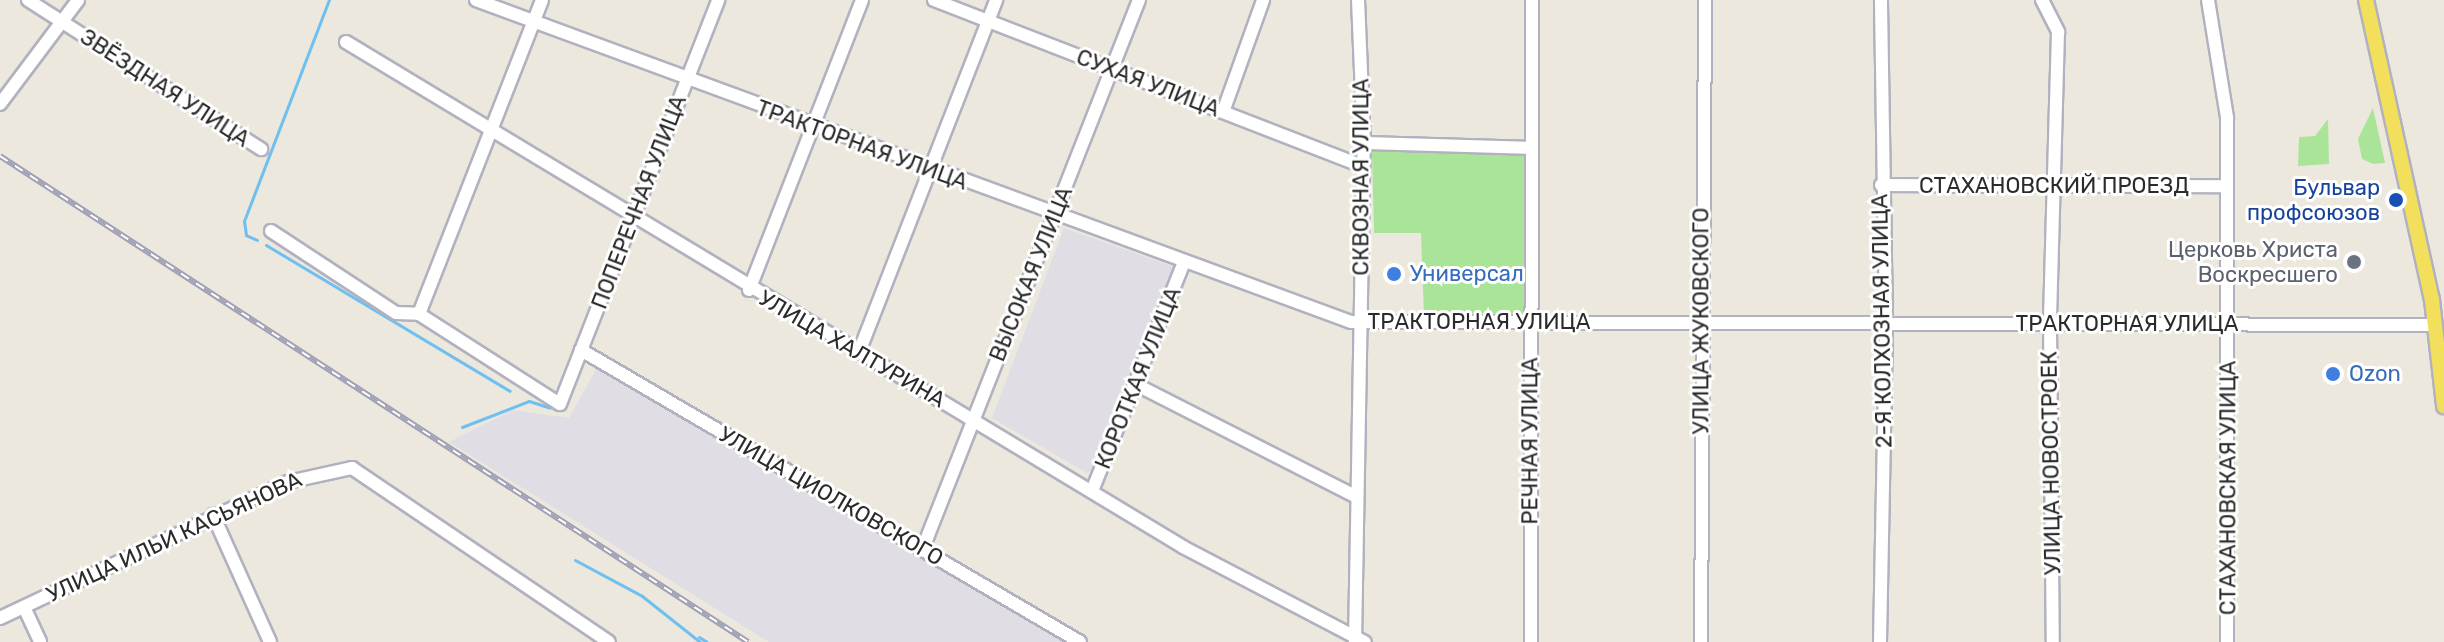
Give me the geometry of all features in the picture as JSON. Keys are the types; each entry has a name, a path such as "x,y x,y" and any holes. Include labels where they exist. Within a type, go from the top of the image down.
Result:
{"main road":[{"path":"2366,0 2439,325 2444,406"}],"street":[{"name":"ЗВЁЗДНАЯ УЛИЦА","path":"28,0 261,149"},
{"path":"0,104 78,0"},
{"name":"ТРАКТОРНАЯ УЛИЦА","path":"476,0 686,82 931,169 1183,265 1362,322 2439,325"},
{"path":"271,231 396,313 419,314 542,0"},
{"name":"ПОПЕРЕЧНАЯ УЛИЦА","path":"419,314 560,404 718,0"},
{"path":"749,290 862,0"},
{"name":"СУХАЯ УЛИЦА","path":"934,0 1362,166"},
{"path":"859,352 996,0"},
{"name":"ВЫСОКАЯ УЛИЦА","path":"923,548 1139,0"},
{"path":"1223,112 1263,0"},
{"name":"СКВОЗНАЯ УЛИЦА","path":"1355,642 1355,496 1362,322 1364,143 1358,0"},
{"name":"РЕЧНАЯ УЛИЦА","path":"1531,642 1528,148 1532,0"},
{"name":"УЛИЦА ЖУКОВСКОГО","path":"1701,642 1700,321 1705,0"},
{"name":"2-Я КОЛХОЗНАЯ УЛИЦА","path":"1880,642 1886,322 1881,185 1881,0"},
{"name":"УЛИЦА НОВОСТРОЕК","path":"2042,0 2058,32 2050,324 2053,642"},
{"name":"СТАХАНОВСКАЯ УЛИЦА","path":"2208,0 2225,90 2229,323 2227,642"},
{"name":"УЛИЦА ХАЛТУРИНА","path":"346,42 749,290 1355,642 1365,642"},
{"path":"1364,143 1528,148"},
{"name":"СТАХАНОВСКИЙ ПРОЕЗД","path":"1881,185 2055,188 2227,186"},
{"name":"КОРОТКАЯ УЛИЦА","path":"1092,491 1183,265"},
{"name":"УЛИЦА ЦИОЛКОВСКОГО","path":"581,350 1080,642"},
{"path":"1135,384 1355,496"},
{"name":"УЛИЦА ИЛЬИ КАСЬЯНОВА","path":"0,618 213,515 316,472 352,468 609,642"},
{"path":"213,515 270,642"},
{"path":"24,607 40,642"}],"shaded area":[{"path":"1064,228 1174,267 1099,466 1087,473 992,418"},
{"path":"599,364 1064,642 769,642 449,442 513,410 569,418"}],"green space":[{"path":"2373,108 2385,163 2373,164 2362,159 2358,139"},
{"path":"2328,119 2329,164 2298,166 2299,137 2315,136"},
{"path":"1372,151 1524,152 1526,316 1424,316 1421,233 1374,233"}],"waterway":[{"path":"257,240 246,235 244,221 329,0"},
{"path":"266,245 510,391"},
{"path":"462,427 529,401 550,408"},
{"path":"575,560 642,596 700,642"},
{"path":"699,637 707,642"}],"railway":[{"path":"0,156 748,642"}],"place":[{"name":"Бульвар профсоюзов","path":"2396,200"},
{"name":"Церковь Христа Воскресшего","path":"2354,262"},
{"name":"Универсал","path":"1394,274"},
{"name":"Ozon","path":"2333,374"}]}
